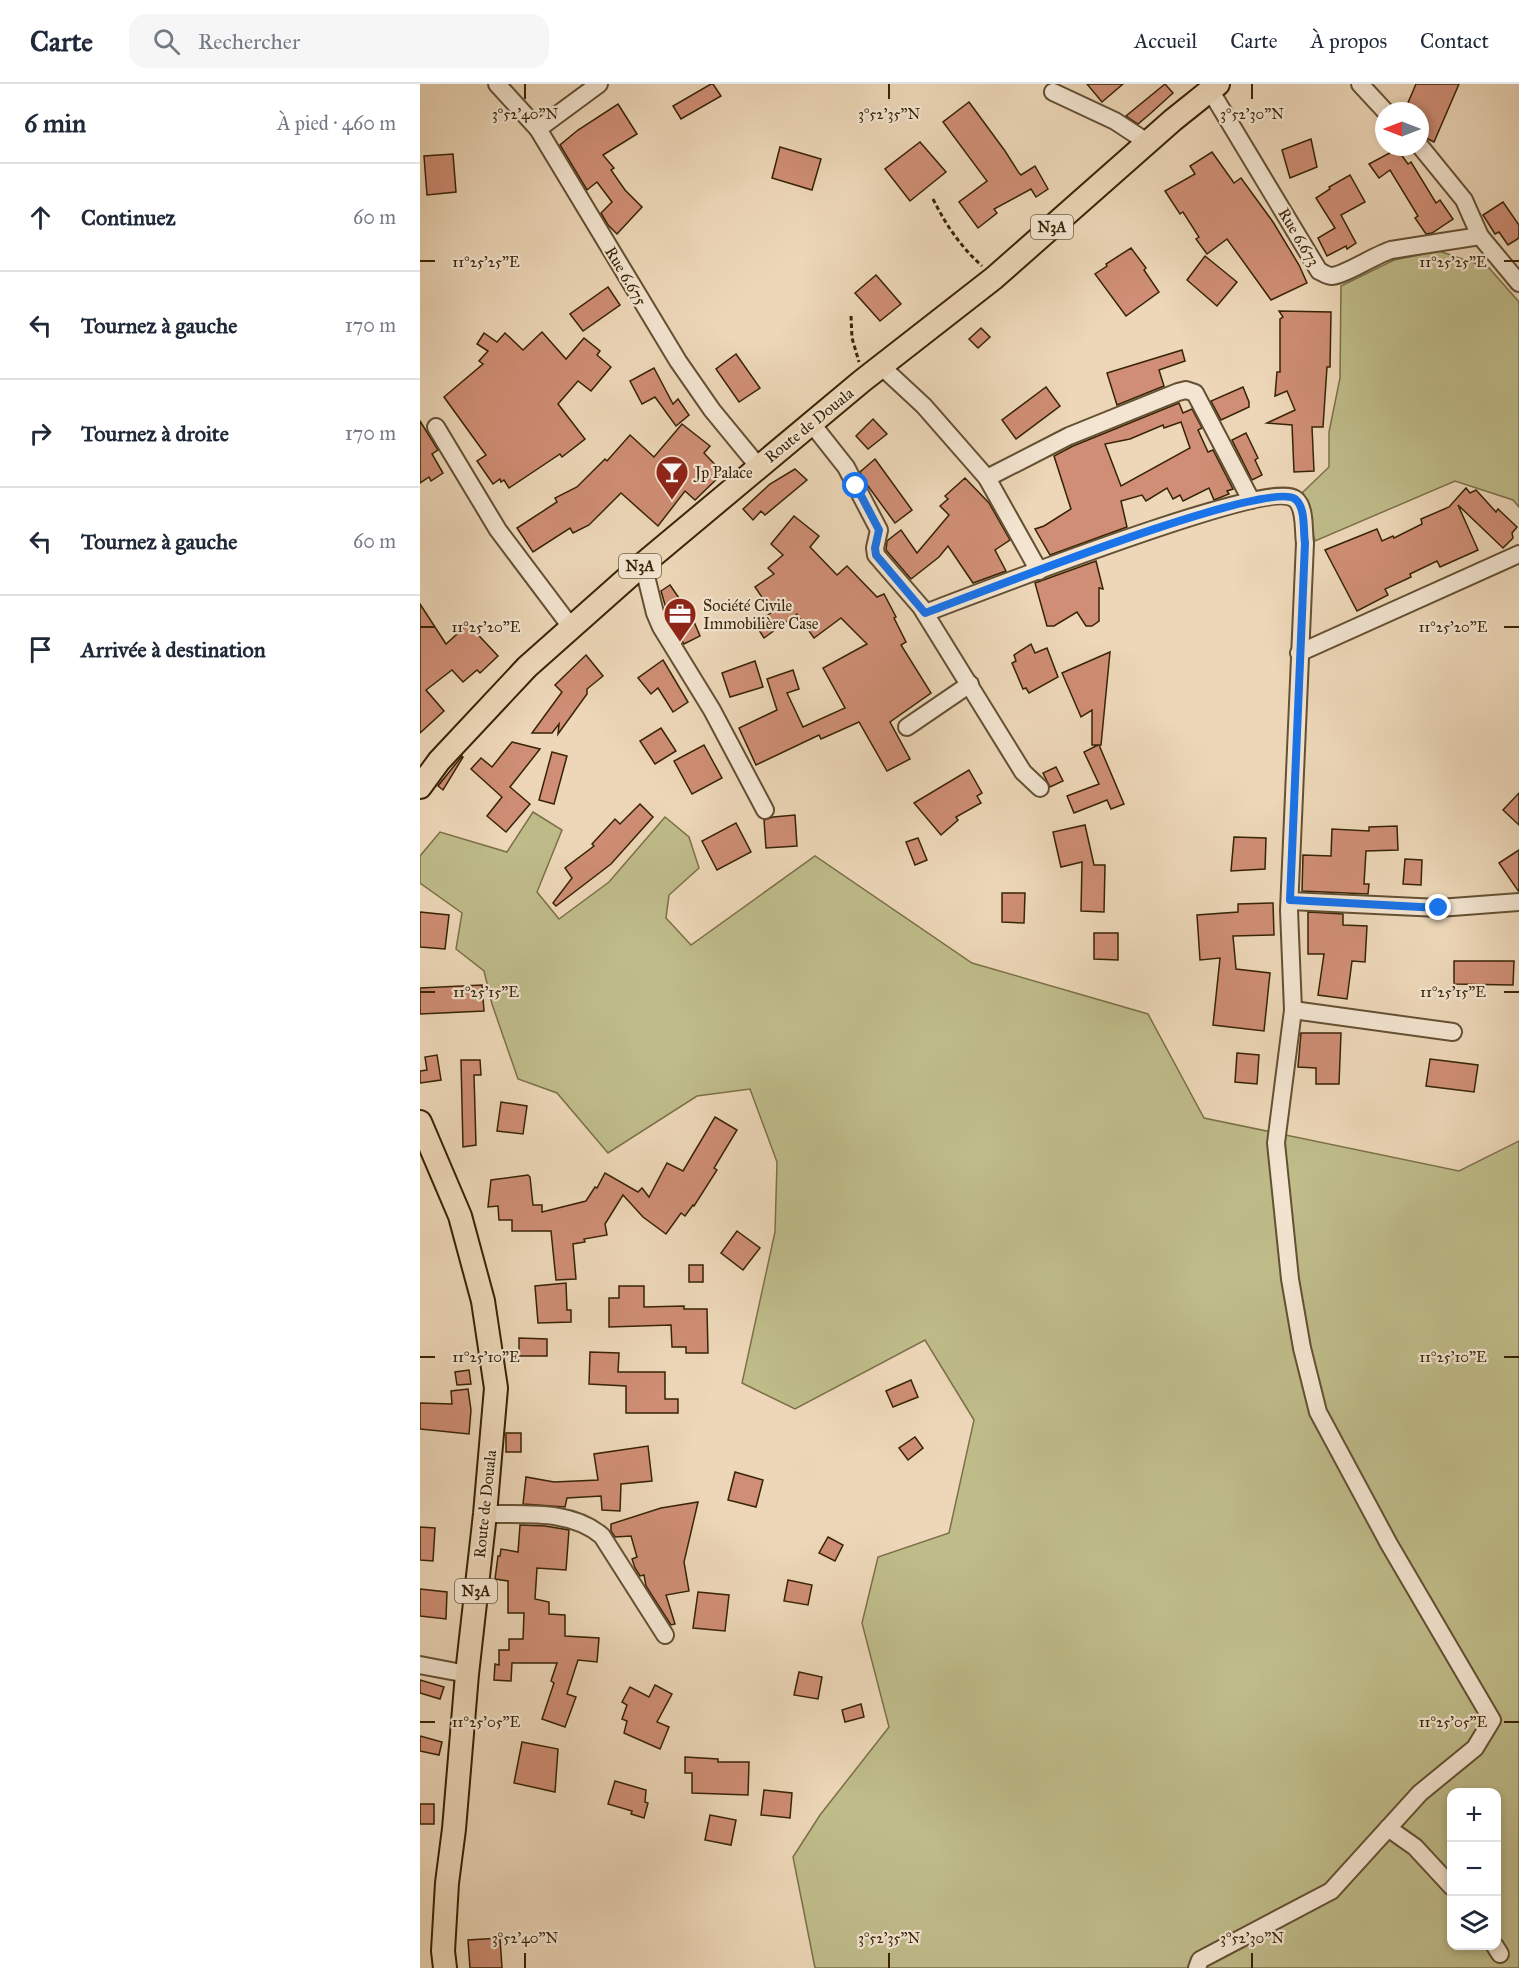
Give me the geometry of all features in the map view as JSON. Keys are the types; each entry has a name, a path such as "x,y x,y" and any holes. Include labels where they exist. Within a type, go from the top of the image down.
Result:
{"highway":[{"name":"Route de Douala","path":"420,787 439,761 527,667 571,627 758,466 994,278 1147,142 1214,87"},
{"name":"Route de Douala","path":"420,1122 460,1216 483,1301 496,1388 441,1962"}],"street":[{"name":"Rue 6.675","path":"497,84 538,129 678,361 712,410 758,466"},
{"path":"538,129 599,84"},
{"path":"1360,84 1377,102"},
{"name":"Rue 6.673","path":"1214,87 1319,271 1329,276 1336,275 1391,250 1480,236"},
{"path":"1053,92 1115,121 1147,142"},
{"path":"1428,156 1464,201 1480,236 1519,283"},
{"path":"882,367 924,406 987,478 1039,571"},
{"path":"987,478 1069,436 1186,390 1195,393 1251,500"},
{"path":"812,424 846,467 879,530 875,548 876,555 925,613 1023,772 1040,788"},
{"path":"436,427 498,530 571,627"},
{"path":"925,613 1187,518 1251,500 1287,495 1296,499 1301,506 1305,543 1290,900 1293,1010 1276,1143 1290,1279 1302,1348 1318,1412 1389,1544 1492,1720 1475,1748 1420,1793 1331,1891 1200,1960 1197,1968"},
{"path":"1299,653 1519,554"},
{"path":"643,564 655,613 661,627 712,710 765,810"},
{"path":"907,727 970,684"},
{"path":"1290,900 1439,908 1519,902"},
{"path":"1293,1010 1453,1032"},
{"path":"485,1514 550,1516 579,1521 592,1527 602,1536 665,1635"},
{"path":"420,1665 467,1674"},
{"path":"1388,1828 1415,1847 1447,1882"}],"path":[{"path":"933,199 943,220 963,249 994,278"},
{"path":"851,316 852,338 862,381"}],"shaded area":[{"path":"1439,251 1489,268 1519,302 1519,507 1513,500 1455,481 1315,541 1303,492 1329,467 1329,432 1340,378 1341,286 1394,260"},
{"path":"533,812 562,830 537,892 559,919 609,882 665,817 689,837 699,868 669,895 666,918 691,945 815,856 972,963 1148,1014 1204,1118 1459,1171 1519,1141 1519,1968 815,1968 793,1857 820,1815 889,1727 862,1623 878,1557 949,1533 974,1420 925,1340 795,1409 742,1383 775,1232 777,1162 750,1089 697,1096 608,1153 557,1093 518,1079 492,1004 484,971 456,949 462,913 420,883 420,856 440,832 507,852"}],"building":[{"path":"711,84 721,96 681,119 673,106"},
{"path":"1087,84 1123,84 1102,102"},
{"path":"1165,84 1173,93 1138,124 1126,116"},
{"path":"1416,84 1459,84 1434,142 1429,140 1429,102 1408,102"},
{"path":"969,102 1019,173 1021,175 1035,166 1048,189 1036,197 1031,189 994,209 997,213 978,228 959,202 987,181 943,122"},
{"path":"618,104 637,134 603,155 614,168 611,170 625,190 642,207 617,234 601,213 612,202 597,182 587,190 560,145 578,130"},
{"path":"1311,139 1317,167 1290,178 1282,150"},
{"path":"920,142 946,172 910,201 885,169"},
{"path":"780,147 821,159 812,190 772,178"},
{"path":"1212,152 1234,183 1241,178 1273,222 1307,283 1271,300 1227,239 1207,254 1196,239 1199,237 1183,212 1180,214 1165,191 1195,174 1190,166"},
{"path":"453,154 456,192 427,195 424,156"},
{"path":"1384,156 1402,156 1408,164 1411,162 1436,203 1440,200 1453,219 1432,233 1426,234 1415,218 1418,216 1390,170 1379,178 1369,164"},
{"path":"1350,175 1365,202 1341,215 1356,243 1327,256 1318,238 1335,228 1316,198 1330,189 1329,187"},
{"path":"1503,202 1519,225 1519,238 1508,245 1499,232 1495,234 1483,215"},
{"path":"1131,248 1146,268 1144,270 1159,292 1126,316 1095,274"},
{"path":"1205,256 1237,282 1217,306 1187,280"},
{"path":"876,275 901,304 880,321 855,293"},
{"path":"608,287 620,305 583,331 570,314"},
{"path":"1279,311 1331,312 1330,367 1327,367 1323,427 1312,427 1314,471 1294,472 1292,425 1267,423 1295,410 1287,391 1275,396 1277,372 1280,372 1280,319 1283,317"},
{"path":"981,328 990,337 978,348 969,339"},
{"path":"542,332 566,359 584,338 600,351 597,355 611,367 591,391 578,381 558,404 585,439 562,457 560,454 509,488 504,480 501,482 500,479 493,484 477,461 486,455 444,397 483,364 479,361 488,351 477,344 484,333 497,342 505,333 523,350"},
{"path":"1182,350 1185,361 1159,370 1164,386 1117,405 1107,373"},
{"path":"736,354 760,388 739,402 716,369"},
{"path":"654,368 673,404 678,399 689,415 676,426 655,397 642,404 630,381"},
{"path":"1046,387 1060,406 1016,439 1002,420"},
{"path":"1243,387 1249,407 1221,420 1211,401"},
{"path":"1179,403 1183,413 1192,409 1202,428 1198,430 1208,452 1213,450 1233,489 1227,491 1229,494 1214,500 1209,488 1183,501 1180,495 1173,499 1167,488 1146,501 1142,495 1121,501 1127,527 1050,555 1035,529 1071,509 1054,456","holes":["1181,422 1190,448 1121,486 1105,444 1130,439 1163,425 1164,428"]},
{"path":"873,419 887,434 868,449 856,436"},
{"path":"420,421 438,450 432,454 443,473 431,481 429,477 420,483"},
{"path":"682,424 710,446 704,453 723,473 695,500 685,491 658,526 621,493 589,525 573,533 570,528 533,552 517,528 557,502 555,498 577,487 605,459 607,461 630,435 654,457"},
{"path":"1246,433 1258,458 1255,460 1262,475 1252,480 1232,440"},
{"path":"875,459 912,510 895,523 860,472"},
{"path":"795,469 807,480 765,515 761,511 753,520 743,509 770,484"},
{"path":"965,478 989,503 1010,540 995,550 1006,571 973,583 948,546 939,557 911,579 886,550 887,541 901,530 917,553 949,515 940,506 948,499 945,496"},
{"path":"1466,488 1470,493 1476,490 1496,512 1498,509 1517,527 1512,533 1513,538 1503,548 1458,505 1478,550 1440,567 1437,561 1410,574 1411,577 1385,589 1388,595 1357,611 1325,550 1377,529 1382,541 1393,536 1394,538 1422,524 1421,519 1449,507"},
{"path":"794,516 819,536 810,547 837,575 847,566 877,597 884,594 906,642 901,645 931,693 890,722 910,759 887,771 859,722 821,739 819,735 756,765 739,728 777,710 767,679 793,670 799,689 787,693 803,727 845,708 823,668 867,644 841,618 814,638 797,614 764,638 755,624 772,612 755,587 774,574 768,568 783,555 771,544"},
{"path":"1096,561 1103,589 1099,588 1099,621 1092,626 1086,626 1077,612 1054,626 1047,626 1035,583"},
{"path":"670,585 692,617 700,636 684,644 670,622 661,591"},
{"path":"420,604 446,644 468,624 498,656 480,673 477,670 463,682 452,670 426,690 444,711 420,733"},
{"path":"1031,644 1035,653 1047,648 1058,677 1029,693 1026,688 1023,689 1012,663 1016,661 1014,655"},
{"path":"1110,652 1101,745 1099,745 1124,804 1111,809 1107,800 1074,813 1067,796 1099,784 1084,752 1098,745 1092,745 1092,710 1081,717 1062,673"},
{"path":"586,655 603,676 587,689 587,694 558,734 559,724 552,733 532,733 562,692 555,685"},
{"path":"663,660 688,702 673,712 658,688 651,694 638,678"},
{"path":"755,661 763,687 730,697 722,673"},
{"path":"661,728 676,751 655,764 640,741"},
{"path":"512,742 540,749 510,787 530,804 506,832 487,816 502,797 471,769 481,758 492,767"},
{"path":"704,745 722,778 692,794 674,761"},
{"path":"552,752 567,756 554,804 539,800"},
{"path":"463,757 443,790 438,786"},
{"path":"1056,767 1063,781 1050,787 1043,773"},
{"path":"969,770 982,793 977,796 981,803 956,817 958,820 941,835 914,803"},
{"path":"1519,793 1519,825 1503,810"},
{"path":"640,804 653,817 611,864 556,906 553,903 572,878 565,868 594,846 592,844 615,819 620,824"},
{"path":"795,815 797,846 766,848 764,820"},
{"path":"736,823 751,852 717,870 702,841"},
{"path":"1085,825 1094,865 1105,865 1104,912 1081,911 1082,862 1061,867 1053,832"},
{"path":"1397,826 1398,850 1366,851 1364,884 1369,884 1368,894 1302,891 1303,855 1331,856 1332,829 1369,831 1369,827"},
{"path":"1234,837 1266,838 1265,869 1231,871"},
{"path":"918,838 927,860 915,865 906,842"},
{"path":"1519,850 1519,892 1499,863"},
{"path":"1405,859 1422,860 1421,885 1403,884"},
{"path":"1002,893 1025,893 1024,923 1002,922"},
{"path":"1273,903 1274,935 1233,936 1236,969 1270,973 1264,1031 1213,1025 1220,958 1200,960 1197,915 1238,912 1238,904"},
{"path":"420,912 449,915 445,949 420,947"},
{"path":"1308,912 1343,914 1343,925 1367,926 1365,962 1352,961 1347,999 1318,995 1324,954 1308,954"},
{"path":"1094,933 1118,933 1118,960 1094,959"},
{"path":"1454,961 1514,961 1513,985 1454,984"},
{"path":"482,985 484,1011 420,1014 420,988"},
{"path":"1301,1033 1341,1033 1339,1084 1316,1084 1316,1068 1298,1067"},
{"path":"1237,1053 1259,1055 1257,1084 1235,1082"},
{"path":"437,1055 441,1080 420,1083 420,1071 427,1070 425,1057"},
{"path":"1430,1059 1478,1065 1474,1092 1426,1086"},
{"path":"461,1060 480,1060 481,1075 474,1075 476,1145 463,1147"},
{"path":"501,1102 527,1106 523,1134 497,1131"},
{"path":"715,1117 737,1130 714,1168 717,1170 694,1206 685,1216 681,1213 666,1234 643,1217 623,1195 605,1224 607,1235 584,1239 585,1242 573,1244 576,1279 556,1280 551,1231 512,1231 512,1220 499,1220 498,1206 488,1207 491,1180 528,1175 533,1205 542,1205 542,1212 586,1201 595,1187 597,1188 605,1173 638,1192 642,1188 649,1197 667,1163 683,1171"},
{"path":"737,1231 760,1248 743,1270 721,1253"},
{"path":"689,1265 703,1265 703,1282 689,1282"},
{"path":"566,1283 567,1310 571,1310 571,1322 538,1323 535,1286"},
{"path":"619,1286 644,1286 644,1307 684,1306 684,1309 707,1309 708,1353 686,1353 686,1347 672,1347 671,1325 609,1327 609,1298 619,1298"},
{"path":"519,1338 547,1339 547,1356 519,1356"},
{"path":"590,1352 619,1353 618,1372 665,1372 665,1399 678,1399 678,1413 626,1413 626,1386 589,1384"},
{"path":"469,1370 471,1384 457,1385 455,1372"},
{"path":"911,1380 918,1397 893,1407 886,1391"},
{"path":"468,1389 471,1410 469,1434 420,1429 420,1403 452,1404 451,1391"},
{"path":"506,1433 521,1433 521,1452 506,1452"},
{"path":"915,1437 923,1448 908,1460 899,1448"},
{"path":"648,1446 652,1481 621,1484 620,1511 602,1510 601,1496 567,1498 565,1507 523,1504 526,1477 554,1482 598,1480 594,1454"},
{"path":"735,1472 763,1480 756,1507 728,1500"},
{"path":"698,1502 684,1562 689,1591 666,1595 675,1624 671,1625 646,1586 644,1575 640,1576 635,1568 632,1559 637,1557 631,1536 615,1537 611,1531 611,1524 661,1508"},
{"path":"520,1525 569,1530 566,1570 537,1568 535,1599 549,1602 549,1614 565,1615 565,1636 599,1638 597,1662 578,1660 567,1694 576,1697 565,1727 542,1719 554,1683 551,1681 557,1663 512,1663 511,1681 494,1680 495,1664 499,1665 499,1650 509,1650 509,1639 523,1639 524,1613 508,1613 508,1581 495,1579 501,1549 518,1552"},
{"path":"420,1527 435,1528 433,1561 420,1560"},
{"path":"828,1537 843,1545 835,1561 819,1553"},
{"path":"788,1580 812,1585 808,1605 784,1601"},
{"path":"420,1589 447,1592 446,1619 420,1616"},
{"path":"698,1592 729,1595 725,1631 693,1628"},
{"path":"799,1672 822,1677 818,1699 794,1695"},
{"path":"420,1680 444,1687 440,1699 420,1693"},
{"path":"655,1685 672,1694 657,1722 669,1727 660,1749 624,1733 627,1721 622,1719 627,1705 622,1702 630,1687 649,1697"},
{"path":"861,1704 864,1717 845,1722 842,1710"},
{"path":"420,1736 442,1742 439,1755 420,1751"},
{"path":"522,1742 558,1749 555,1792 514,1783"},
{"path":"685,1757 718,1759 718,1762 749,1762 748,1795 692,1793 692,1773 685,1773"},
{"path":"615,1781 646,1790 645,1802 648,1803 644,1818 631,1814 632,1811 608,1804"},
{"path":"764,1790 792,1793 790,1818 761,1815"},
{"path":"420,1804 434,1804 434,1824 420,1824"},
{"path":"710,1815 736,1820 731,1845 705,1840"},
{"path":"500,1938 502,1968 470,1968 468,1940"}],"place":[{"name":"Jp Palace","path":"672,501"},
{"name":"Société Civile Immobilière Case","path":"680,643"}],"route":[{"path":"856,486 879,530 875,548 876,555 925,613 1110,544 1187,518 1251,500 1287,495 1296,499 1301,506 1305,543 1290,900 1439,908"}]}
